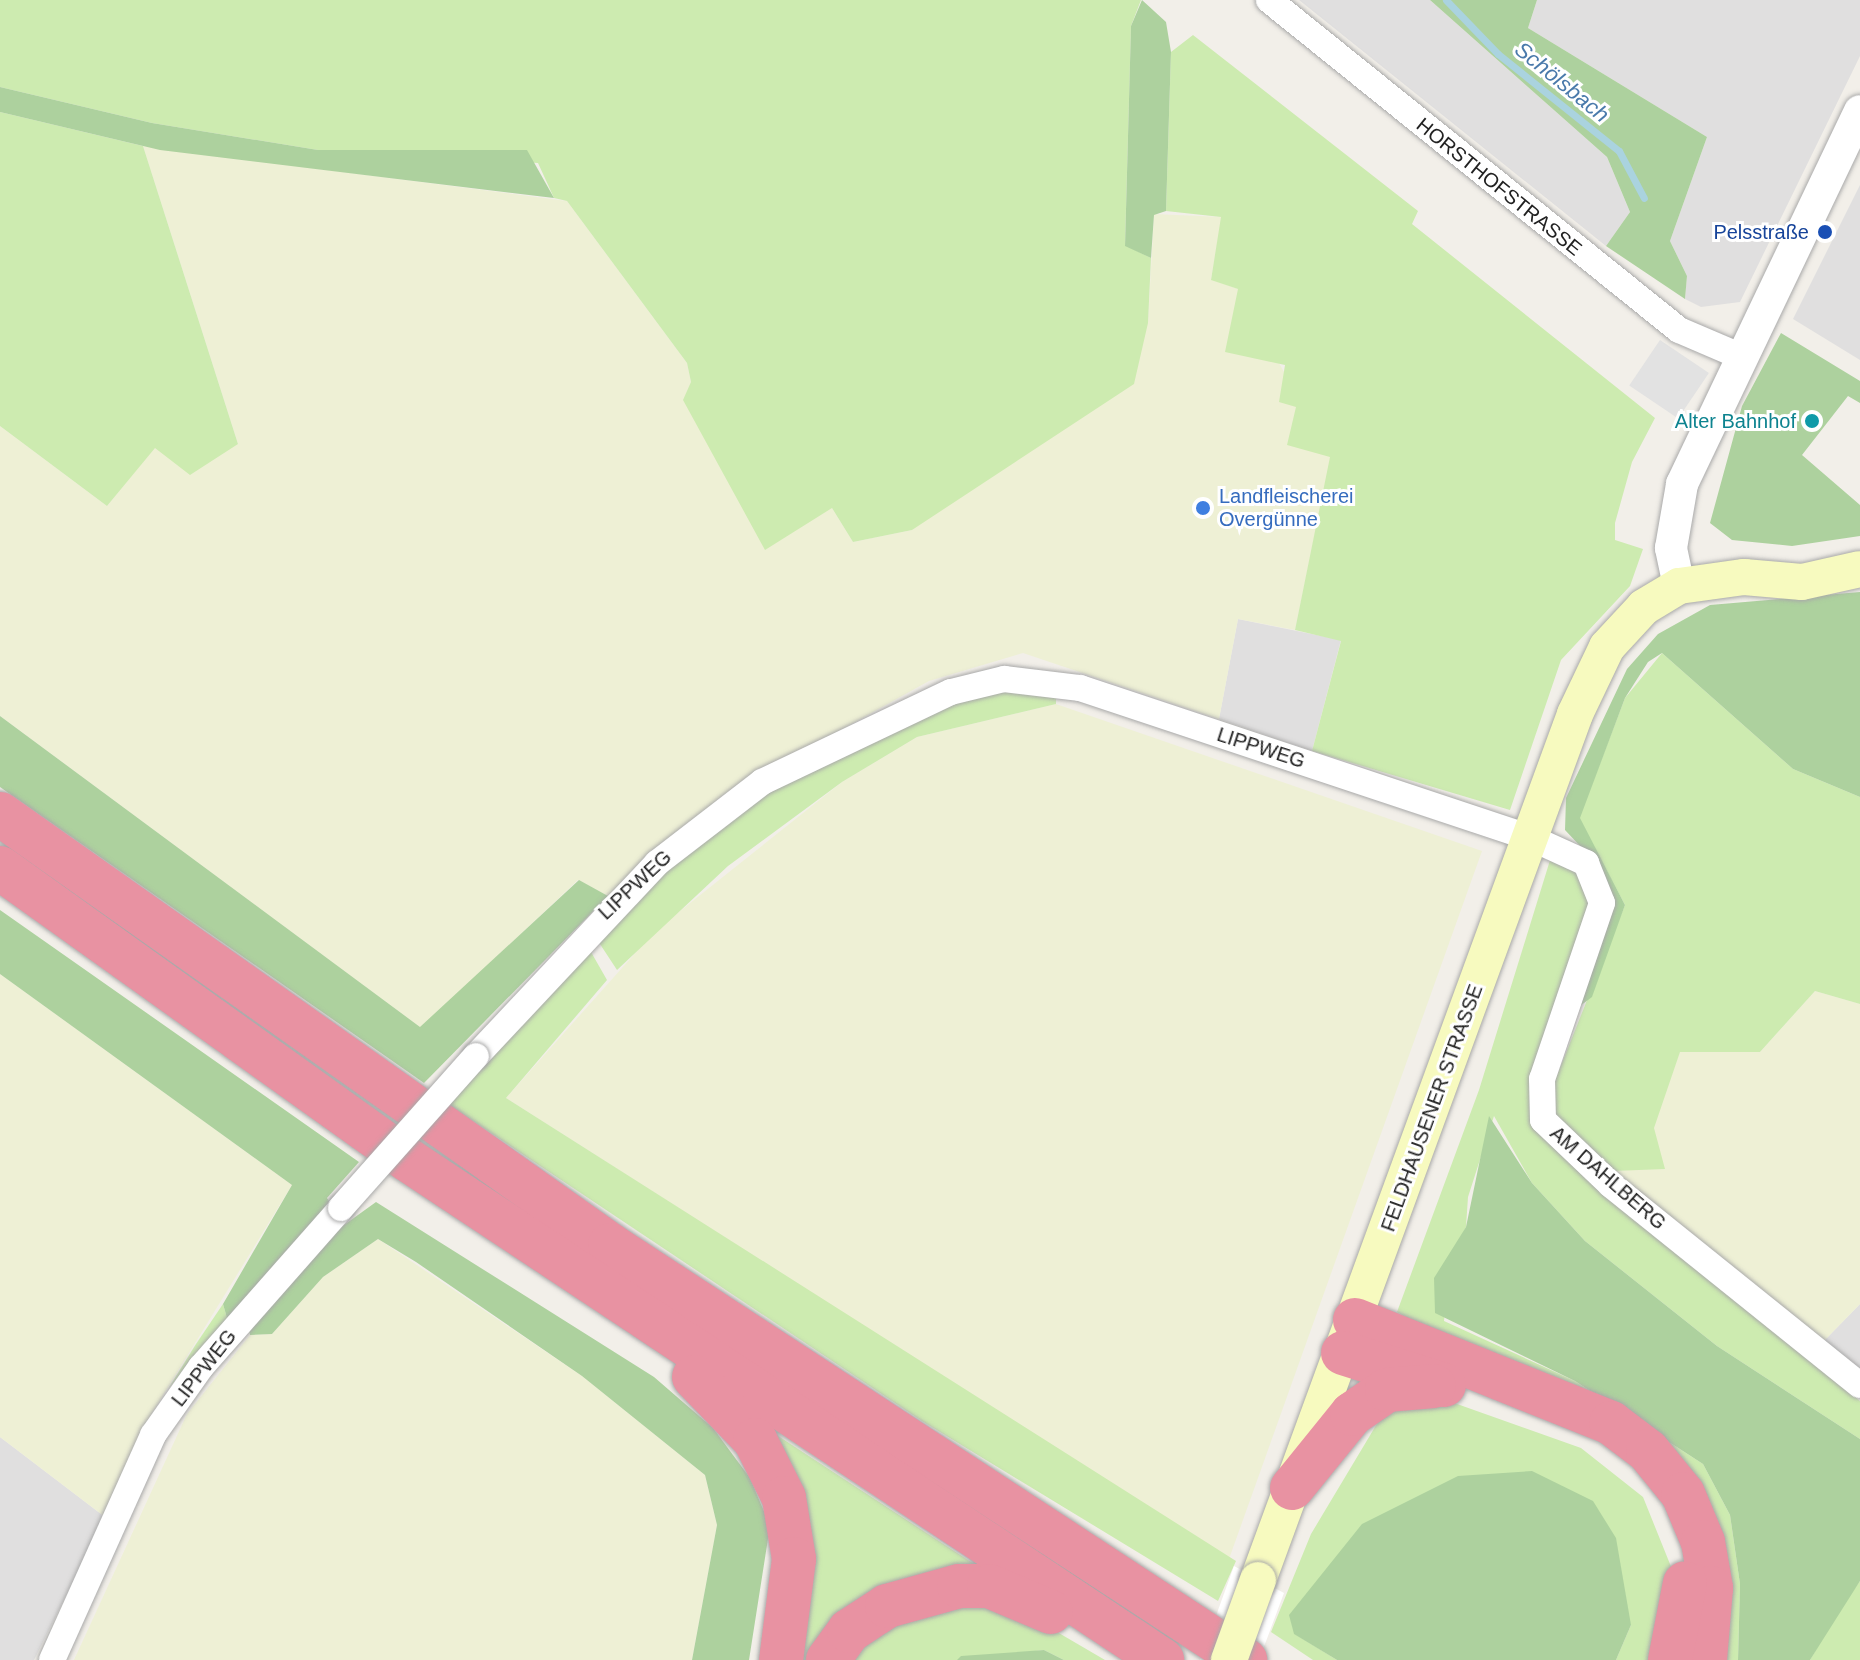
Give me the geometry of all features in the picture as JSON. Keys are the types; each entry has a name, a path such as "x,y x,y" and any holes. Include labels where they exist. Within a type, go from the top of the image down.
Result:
{"highway":[{"path":"0,814 610,1245 1191,1628 1245,1660"},
{"path":"0,868 655,1328 1162,1660"},
{"path":"655,1328 676,1360 755,1440 784,1498 794,1559 781,1660"},
{"path":"1349,1337 1443,1385 1587,1439 1623,1460 1649,1490 1672,1524 1685,1570 1684,1612 1670,1660"},
{"path":"1349,1337 1611,1423 1648,1451 1683,1494 1703,1542 1711,1588 1705,1660"},
{"path":"1292,1488 1352,1414 1387,1390 1443,1385"},
{"path":"828,1660 849,1631 887,1606 959,1586 1028,1599 1147,1660"},
{"path":"1191,1628 1275,1660"}],"main road":[{"path":"1679,586 1744,577 1802,582 1860,569"},
{"name":"FELDHAUSENER STRASSE","path":"1229,1660 1529,837 1607,647 1644,607 1679,586"}],"street":[{"name":"HORSTHOFSTRASSE","path":"1269,0 1632,295 1679,330 1742,357"},
{"path":"1679,586 1671,548 1674,508 1742,357 1860,111"},
{"name":"LIPPWEG","path":"52,1660 153,1435 201,1367 595,923 718,811 813,754 928,701 989,682 1032,678 1080,688 1529,837"},
{"name":"AM DAHLBERG","path":"1529,837 1586,863 1602,903 1542,1079 1548,1129 1860,1385"}],"shaded area":[{"path":"1299,0 1430,0 1607,157 1630,212 1606,246"},
{"path":"1537,0 1860,0 1860,56 1740,302 1701,307 1685,299 1687,276 1670,241 1707,137 1528,28"},
{"path":"1860,185 1860,360 1793,319"},
{"path":"1660,340 1709,373 1678,419 1629,386"},
{"path":"1238,619 1341,640 1312,751 1219,719"},
{"path":"1860,1304 1860,1375 1821,1344"},
{"path":"0,1437 105,1517 34,1660 0,1660"}],"green space":[{"path":"0,0 1141,0 1131,26 1125,245 1151,258 1148,323 1134,384 912,530 853,542 832,508 765,550 683,400 691,382 687,363 567,201 554,198 538,163 318,150 152,123 0,87"},
{"path":"1142,0 1166,22 1171,52 1166,211 1154,215 1151,258 1125,246 1131,26"},
{"path":"1430,0 1537,0 1528,28 1707,137 1670,241 1687,276 1685,299 1606,246 1630,212 1607,157"},
{"path":"1193,35 1418,211 1412,224 1655,418 1632,462 1615,523 1615,540 1643,549 1630,586 1561,660 1510,810 1312,751 1341,641 1295,630 1330,457 1287,445 1296,407 1279,402 1285,365 1225,352 1238,289 1211,280 1221,217 1166,211 1171,52"},
{"path":"0,87 152,123 318,150 527,150 554,198 160,150 0,112"},
{"path":"0,112 143,146 238,444 190,475 155,448 107,506 0,426"},
{"path":"143,146 567,201 687,363 691,382 832,508 853,542 912,530 1148,323 1154,214 1222,217 1211,279 1238,289 1331,457 1295,630 1238,619 1219,719 1023,653 929,681 722,796 608,896 578,880 421,1028 0,716 0,426 107,506 155,447 238,444"},
{"path":"1781,333 1860,381 1860,403 1848,396 1802,455 1860,505 1860,536 1792,546 1732,540 1710,523 1742,406"},
{"path":"1860,592 1860,797 1793,769 1662,653 1648,662 1625,698 1580,818 1625,905 1592,997 1580,1006 1598,865 1565,830 1566,798 1627,669 1658,634 1710,605"},
{"path":"1662,653 1793,769 1860,797 1860,1004 1815,991 1760,1052 1680,1052 1654,1128 1665,1169 1613,1171 1552,1114 1550,1093 1625,905 1579,818 1625,698"},
{"path":"1010,687 1056,691 1056,704 917,737 842,782 728,866 617,970 598,941 695,841 800,770 960,698"},
{"path":"1056,704 1482,851 1229,1559 506,1098 655,931 842,782 917,737"},
{"path":"0,716 420,1027 579,880 608,896 424,1083 0,787"},
{"path":"1551,857 1576,869 1591,891 1540,1134 1860,1401 1860,1439 1717,1346 1585,1241 1532,1183 1494,1116 1468,1197 1466,1227 1451,1259 1444,1321 1575,1381 1703,1464 1730,1515 1740,1584 1738,1660 1715,1660 1690,1486 1397,1312 1479,1090"},
{"path":"0,910 359,1162 327,1198 331,1204 227,1318 223,1304 292,1185 0,974"},
{"path":"587,945 607,980 506,1098 1236,1561 1218,1601 922,1421 449,1105"},
{"path":"0,974 292,1185 143,1428 105,1517 0,1437"},
{"path":"1815,991 1860,1004 1860,1304 1821,1344 1613,1171 1664,1168 1653,1128 1680,1051 1760,1052"},
{"path":"1489,1116 1532,1183 1585,1241 1717,1346 1860,1439 1860,1581 1810,1660 1738,1660 1740,1584 1730,1515 1703,1464 1575,1381 1435,1313 1434,1278 1466,1227"},
{"path":"376,1202 654,1377 713,1428 750,1478 770,1526 749,1660 692,1660 717,1525 705,1475 582,1376 416,1262 378,1239 323,1277 272,1334 250,1335 248,1323 326,1238"},
{"path":"378,1239 582,1376 705,1475 717,1525 692,1660 74,1660 187,1414 250,1335 272,1334 323,1277"},
{"path":"223,1304 227,1318 168,1389 196,1344"},
{"path":"1443,1399 1581,1448 1643,1497 1674,1574 1662,1660 1616,1660 1631,1625 1295,1634 1337,1660 1313,1660 1271,1632 1311,1534 1384,1412"},
{"path":"766,1428 1000,1581 816,1660 791,1660"},
{"path":"1532,1471 1593,1501 1616,1538 1631,1625 1616,1660 1337,1660 1294,1634 1289,1615 1362,1524 1458,1476"},
{"path":"1860,1581 1860,1660 1810,1660 1835,1616"},
{"path":"963,1596 1040,1622 1105,1660 1064,1660 1044,1650 957,1660 838,1660 854,1641"},
{"path":"1044,1650 1064,1660 957,1660 961,1656"}],"pier":[{"path":"1234,1566 1284,1593 1259,1660 1200,1660"}],"waterway":[{"name":"Schölsbach","path":"1446,0 1498,54 1619,151 1644,198"}],"place":[{"name":"Pelsstraße","path":"1825,232"},
{"name":"Alter Bahnhof","path":"1812,421"},
{"name":"Landfleischerei Overgünne","path":"1203,508"}]}
